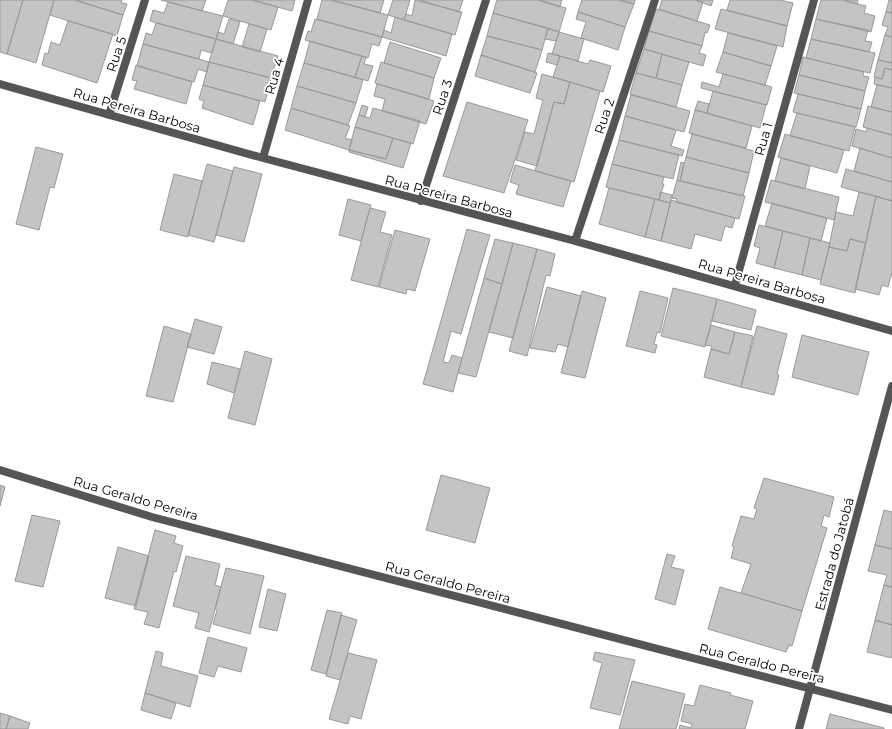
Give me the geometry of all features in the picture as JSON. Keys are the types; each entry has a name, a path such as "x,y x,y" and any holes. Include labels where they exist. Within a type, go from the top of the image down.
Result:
{"street":[{"name":"Rua 5","path":"109,115 145,0"},
{"name":"Rua 4","path":"263,158 308,0"},
{"name":"Rua 3","path":"421,201 486,0"},
{"name":"Rua 2","path":"575,240 655,0"},
{"name":"Rua 1","path":"735,285 814,0"},
{"name":"Rua Pereira Barbosa","path":"0,84 421,201 575,240 892,331"},
{"name":"Estrada do Jatobá","path":"799,729 892,386"},
{"name":"Rua Geraldo Pereira","path":"0,470 152,517 892,710"}],"building":[{"path":"0,0 23,0 7,54 0,52"},
{"path":"23,0 54,0 36,63 7,54"},
{"path":"54,0 75,0 123,15 117,36 50,15"},
{"path":"75,0 122,0 121,3 127,4 123,15"},
{"path":"161,0 206,0 202,11"},
{"path":"228,0 252,0 278,7 271,30 223,16"},
{"path":"252,0 295,0 292,11"},
{"path":"322,0 331,0 388,15 382,37 317,19"},
{"path":"331,0 384,0 380,13"},
{"path":"393,0 410,0 404,20 388,15"},
{"path":"415,0 462,12 455,35 404,20 406,14 412,16"},
{"path":"419,0 463,0 459,12"},
{"path":"497,0 538,0 566,8 559,32 493,13"},
{"path":"538,0 562,0 560,7"},
{"path":"582,0 619,0 634,4 625,27 578,12"},
{"path":"619,0 635,0 634,4"},
{"path":"662,0 696,0 703,2 697,21 659,9"},
{"path":"696,0 713,0 711,6"},
{"path":"730,0 780,0 793,3 787,26 727,10"},
{"path":"821,0 841,0 866,6 864,13 875,16 871,32 816,19"},
{"path":"845,0 858,0 857,4"},
{"path":"889,0 892,0 892,13 886,12"},
{"path":"168,2 223,16 216,39 150,21 153,10 164,13"},
{"path":"656,9 710,25 707,33 705,32 702,46 649,31"},
{"path":"721,9 787,26 783,47 715,29"},
{"path":"578,12 625,27 618,50 581,38 586,22 576,19"},
{"path":"886,12 892,13 892,37 885,35 888,27 882,25"},
{"path":"493,13 548,28 542,50 487,36"},
{"path":"395,17 452,34 446,56 382,37 384,30 391,33"},
{"path":"229,19 240,22 233,44 216,39 218,32 224,34"},
{"path":"315,19 382,37 379,46 372,44 368,58 305,40 308,31 311,32"},
{"path":"816,19 868,30 865,41 872,42 869,52 811,39"},
{"path":"68,21 113,34 97,83 42,65 45,53 48,54 51,42 60,45"},
{"path":"156,23 216,39 212,53 201,50 199,59 143,44 146,33 152,35"},
{"path":"249,24 267,29 260,52 242,47"},
{"path":"548,28 559,32 556,41 545,39"},
{"path":"649,31 702,46 699,53 706,55 703,66 644,49"},
{"path":"559,32 584,39 578,61 552,54"},
{"path":"728,33 777,46 771,66 723,52"},
{"path":"885,35 892,37 892,63 878,60"},
{"path":"487,36 542,50 535,72 481,55"},
{"path":"216,39 278,56 271,78 209,62"},
{"path":"811,39 875,53 870,73 806,58"},
{"path":"310,41 362,56 355,77 304,63"},
{"path":"390,42 441,58 434,78 384,63"},
{"path":"143,44 209,62 207,72 198,69 194,82 137,66"},
{"path":"644,49 662,54 656,78 636,73"},
{"path":"723,52 771,66 765,85 716,72"},
{"path":"548,53 560,56 557,65 546,62"},
{"path":"662,54 689,62 682,85 656,78"},
{"path":"481,55 537,73 530,93 475,76"},
{"path":"362,56 366,57 364,64 373,66 368,81 355,77"},
{"path":"560,56 588,64 590,60 611,66 603,92 553,77"},
{"path":"803,57 864,72 863,76 869,77 865,91 799,75"},
{"path":"878,60 892,63 892,70 885,68 882,79 874,77"},
{"path":"209,62 271,78 265,102 203,85"},
{"path":"381,62 434,78 429,99 375,83"},
{"path":"304,63 363,80 356,103 297,86"},
{"path":"136,65 192,82 186,104 134,89 137,81 132,80"},
{"path":"885,68 892,70 892,88 874,84 875,77 882,79"},
{"path":"636,73 682,85 676,107 630,94"},
{"path":"542,74 570,82 564,104 554,102 537,166 516,160 525,132 534,134 543,100 536,98"},
{"path":"723,74 772,87 767,105 701,88 702,82 719,87"},
{"path":"799,75 865,91 861,109 794,93"},
{"path":"570,82 600,91 574,182 535,171 554,102 564,104"},
{"path":"377,84 434,101 426,124 382,111 385,99 374,96"},
{"path":"203,85 260,101 253,125 202,108 204,101 199,99"},
{"path":"877,85 892,88 892,112 871,107"},
{"path":"297,86 356,103 348,125 291,108"},
{"path":"713,91 766,105 760,128 707,113"},
{"path":"798,94 861,109 856,127 793,112"},
{"path":"631,95 690,111 684,132 625,116"},
{"path":"698,101 709,104 707,113 695,110"},
{"path":"467,102 528,120 504,193 443,176"},
{"path":"362,105 368,107 365,117 359,115"},
{"path":"868,106 892,112 892,135 863,127"},
{"path":"291,108 350,126 345,138 352,140 349,150 285,130"},
{"path":"373,108 420,121 413,144 355,127 359,115 370,118"},
{"path":"695,110 752,126 746,148 689,133"},
{"path":"797,113 855,127 849,151 790,136"},
{"path":"625,116 676,130 671,146 684,150 682,156 619,140"},
{"path":"355,127 393,138 386,159 349,150"},
{"path":"867,128 892,135 892,158 852,146 856,129 866,132"},
{"path":"692,134 754,151 749,173 686,157"},
{"path":"785,134 844,150 837,173 778,157"},
{"path":"393,138 411,143 403,168 349,152 349,150 386,159"},
{"path":"619,140 679,155 673,179 612,164"},
{"path":"36,147 63,154 54,188 50,187 39,230 16,224"},
{"path":"860,148 892,158 892,182 854,171"},
{"path":"686,157 749,173 743,196 680,181"},
{"path":"781,158 810,166 805,189 775,181"},
{"path":"681,162 684,163 680,181 677,180"},
{"path":"207,164 233,171 214,242 188,235"},
{"path":"612,164 664,177 662,184 664,184 659,200 606,187"},
{"path":"515,165 571,181 563,207 516,194 519,185 510,182"},
{"path":"234,167 262,174 244,242 216,235"},
{"path":"846,169 892,182 892,201 841,187"},
{"path":"174,174 202,181 188,237 160,230"},
{"path":"677,180 745,196 739,219 676,202 677,199 672,198"},
{"path":"771,180 839,197 834,220 765,202"},
{"path":"609,188 655,199 645,237 599,224"},
{"path":"660,192 672,195 670,203 659,200"},
{"path":"859,192 876,196 866,243 850,239 847,251 829,247 836,212 853,216"},
{"path":"876,196 892,201 892,272 888,287 882,285 879,295 855,289"},
{"path":"348,199 371,205 361,241 339,235"},
{"path":"655,199 670,203 661,241 645,237"},
{"path":"671,200 735,218 732,228 725,226 721,241 695,234 691,249 661,241"},
{"path":"772,203 827,218 821,241 765,226"},
{"path":"370,208 386,212 380,232 392,235 378,287 351,280"},
{"path":"759,225 783,231 774,268 756,263 760,248 754,246"},
{"path":"467,229 490,235 461,334 451,331 443,362 449,363 452,355 462,358 453,392 423,384"},
{"path":"395,230 430,239 415,291 407,289 406,294 379,287"},
{"path":"783,231 810,238 802,275 774,268"},
{"path":"810,238 830,243 821,280 802,275"},
{"path":"495,239 513,243 502,284 484,278"},
{"path":"850,239 866,243 855,293 820,284 829,247 847,251"},
{"path":"513,243 537,249 513,338 489,332"},
{"path":"537,249 555,254 550,276 546,275 527,356 509,351"},
{"path":"484,278 502,284 476,377 458,373"},
{"path":"547,287 581,296 568,347 558,344 555,352 530,348"},
{"path":"673,288 717,299 705,347 661,336"},
{"path":"582,291 606,298 585,378 561,373"},
{"path":"640,291 668,298 660,333 657,332 654,344 657,345 655,353 626,346"},
{"path":"717,299 756,310 751,330 712,321"},
{"path":"195,319 222,327 214,354 187,347"},
{"path":"711,325 735,332 729,354 711,349 712,346 705,345"},
{"path":"164,326 191,334 173,402 146,396"},
{"path":"757,326 787,334 777,374 779,375 774,395 741,387"},
{"path":"735,332 753,336 741,387 704,377 711,349 729,354"},
{"path":"802,335 869,352 858,395 792,377"},
{"path":"245,351 272,359 255,425 228,418"},
{"path":"212,362 240,369 234,393 207,384"},
{"path":"441,475 490,488 475,543 426,530"},
{"path":"764,478 834,497 829,517 824,515 821,526 827,528 802,611 741,593 751,564 731,558 734,547 732,546 741,516 754,519 757,509 754,508"},
{"path":"0,485 5,487 0,506"},
{"path":"884,510 892,512 892,549 875,545"},
{"path":"32,515 60,521 43,587 15,581"},
{"path":"155,530 176,536 174,543 183,546 176,572 174,571 159,628 144,624 148,612 134,609"},
{"path":"875,545 892,549 892,587 884,585 887,575 868,571"},
{"path":"118,547 149,556 136,606 105,598"},
{"path":"667,554 675,556 671,567 684,570 675,605 655,599"},
{"path":"186,556 220,564 215,585 221,587 209,632 195,628 199,613 173,606"},
{"path":"226,568 264,576 250,634 213,624 217,610 215,609"},
{"path":"884,585 892,587 892,625 875,620"},
{"path":"720,587 802,611 792,646 789,645 786,652 708,629"},
{"path":"268,589 286,594 277,631 259,627"},
{"path":"327,610 342,613 326,674 311,670"},
{"path":"341,615 357,620 340,680 326,676"},
{"path":"875,620 892,625 892,658 867,652"},
{"path":"208,637 247,648 241,672 218,666 214,677 199,673"},
{"path":"156,651 163,653 161,666 198,676 190,707 145,693"},
{"path":"595,652 635,660 620,715 590,708 602,663 593,660"},
{"path":"348,653 377,660 361,719 350,716 348,724 329,719"},
{"path":"632,681 685,694 676,729 619,729"},
{"path":"700,685 731,693 730,695 753,701 745,729 679,729 680,725 691,728 692,724 681,721 685,704 694,706"},
{"path":"145,693 176,703 171,719 141,710"},
{"path":"0,713 10,716 6,729 0,729"},
{"path":"830,714 884,728 884,729 826,729"},
{"path":"10,716 30,723 28,729 6,729"}]}
